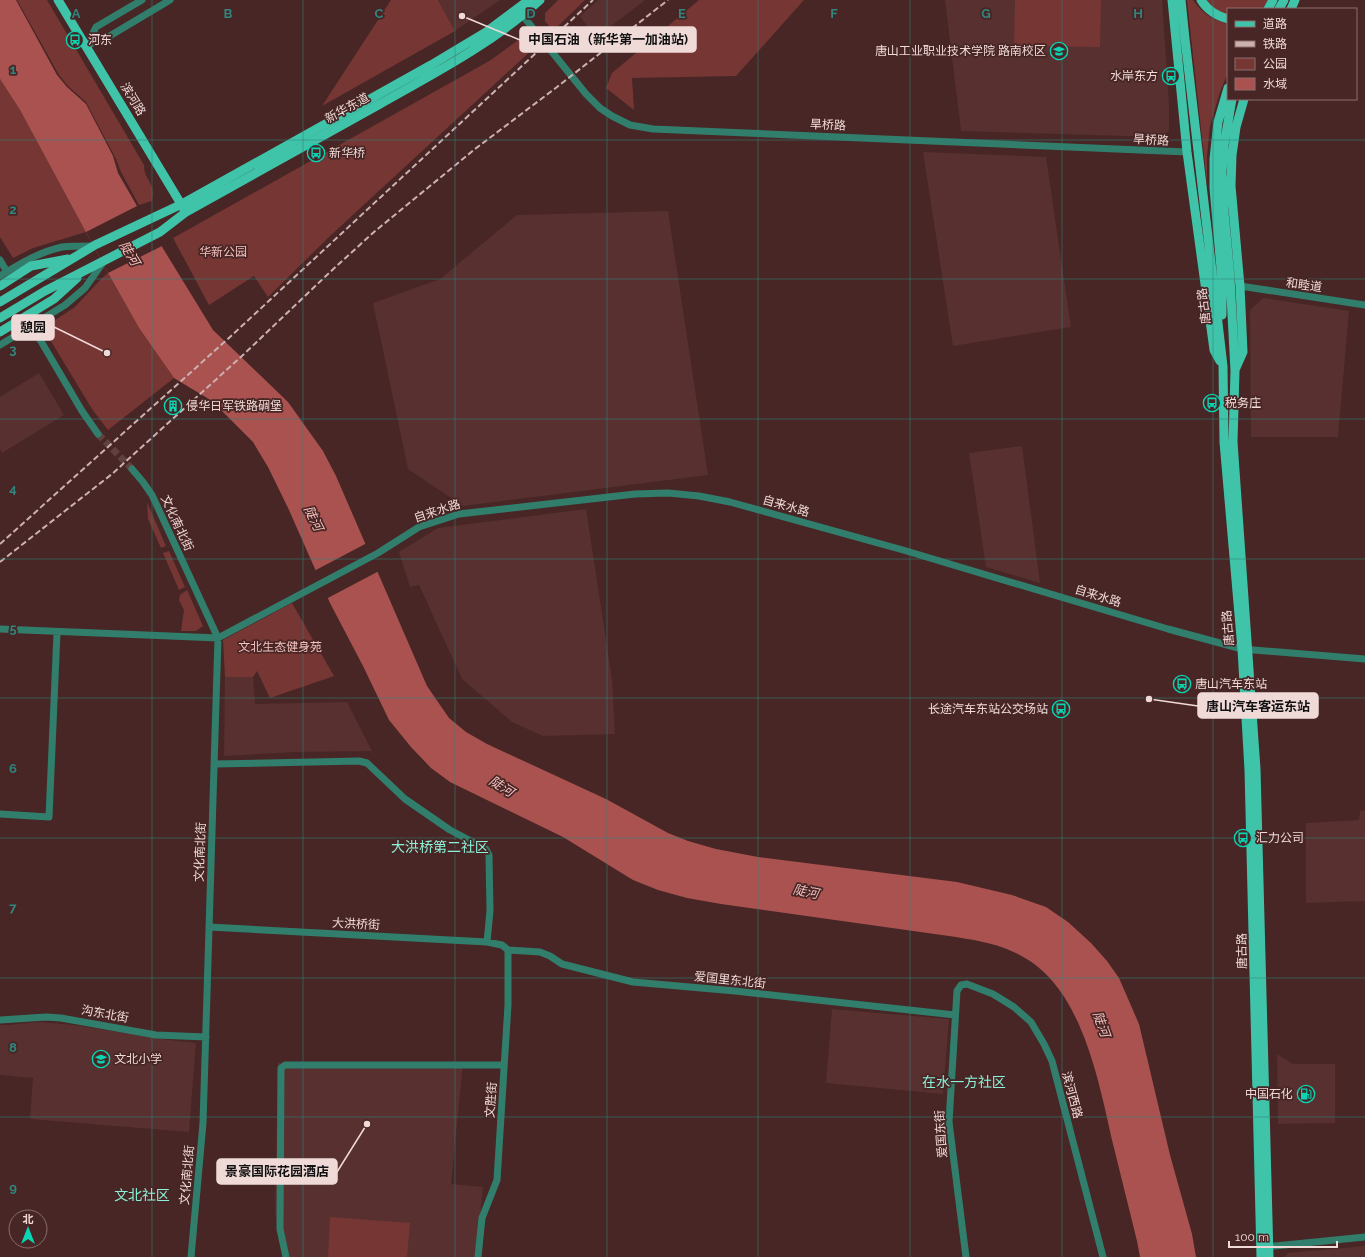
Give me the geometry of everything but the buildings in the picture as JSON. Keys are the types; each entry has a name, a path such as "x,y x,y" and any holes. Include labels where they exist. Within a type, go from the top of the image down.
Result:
{"main road":[{"name":"滨河路","path":"58,0 87,45 184,208"},
{"name":"新华东道","path":"520,13 529,0"},
{"name":"新华东道","path":"95,246 152,218 184,208 540,0"},
{"path":"1172,0 1187,152 1214,350 1223,366"},
{"name":"唐古路","path":"1181,0 1185,39 1222,280 1232,334 1235,371 1233,442 1245,649"},
{"path":"1200,0 1210,10 1219,16 1227,19"},
{"path":"1222,280 1214,188 1214,158 1218,122 1227,91"},
{"name":"唐古路","path":"1232,100 1224,145 1222,173 1224,212 1222,280 1224,442 1256,770 1265,1247 1261,1257"},
{"path":"1235,371 1243,352 1240,286 1231,186 1232,155 1236,127 1244,100"},
{"name":"新华东道","path":"104,261 160,232 184,208"},
{"path":"0,302 95,246"},
{"path":"0,286 31,266 75,257"},
{"path":"0,318 46,291 104,261"},
{"path":"0,332 54,299 85,271"},
{"name":"唐古路","path":"1265,1247 1270,1257"}],"street":[{"path":"87,45 96,27 142,0"},
{"path":"87,45 104,40 170,0"},
{"name":"旱桥路","path":"520,13 586,94 612,116 630,125 653,129 1187,152"},
{"path":"0,276 24,261 39,254 62,247 95,246"},
{"path":"0,260 7,272"},
{"path":"0,345 66,305 85,288 104,261"},
{"name":"和睦道","path":"1240,286 1365,305"},
{"path":"32,326 82,411 98,434"},
{"name":"文化南北街","path":"132,469 152,495 218,638 206,1037 202,1123 191,1257"},
{"name":"自来水路","path":"218,638 378,552 419,527 458,514 635,494 668,493 699,496 730,502 903,550 1168,629 1245,649 1365,659"},
{"path":"0,629 218,638"},
{"path":"0,814 49,817 57,632"},
{"path":"214,764 359,761 367,763 404,798 450,830 486,848 489,855 490,911 487,942"},
{"name":"大洪桥街","path":"209,927 487,942 502,945 508,950"},
{"name":"爱国里东北街","path":"508,950 540,952 550,956 562,964 633,982 743,992 956,1015"},
{"name":"文胜街","path":"478,1257 482,1218 497,1180 508,1005 508,950"},
{"name":"滨河西路","path":"961,986 967,984 993,994 1014,1007 1031,1022 1044,1044 1052,1061 1103,1257"},
{"name":"爱国东街","path":"961,986 957,992 949,1122 966,1257"},
{"name":"沟东北街","path":"0,1020 46,1017 61,1018 156,1035 206,1037"},
{"path":"286,1257 280,1230 281,1068 286,1065 504,1065"},
{"path":"1265,1247 1365,1237"}],"shaded area":[{"path":"438,0 500,0 455,31"},
{"path":"598,0 645,0 596,38 580,16"},
{"name":"唐山工业职业技术学院 路南校区","path":"945,0 1162,0 1169,103 1169,131 1159,137 961,131"},
{"path":"923,152 1046,157 1071,327 953,346"},
{"path":"668,211 708,475 463,506 408,469 373,303 440,279 517,215"},
{"path":"1263,298 1349,311 1338,437 1251,437 1250,310"},
{"path":"39,373 64,415 2,453 0,449 0,397"},
{"path":"1022,446 1040,583 986,567 969,453"},
{"path":"586,509 612,679 615,734 543,736 512,722 462,679 419,585 410,587 399,552 438,528"},
{"path":"225,677 253,677 255,704 347,702 372,751 295,752 224,756"},
{"path":"1365,810 1365,901 1306,903 1306,823 1359,820 1360,811"},
{"path":"832,1009 949,1019 943,1094 826,1083"},
{"name":"文北小学","path":"38,1022 74,1025 196,1043 189,1132 30,1119 33,1078 0,1075 0,1025"},
{"name":"中国石化","path":"1277,1054 1293,1064 1335,1064 1335,1123 1278,1124"},
{"path":"278,1063 463,1064 451,1184 483,1187 476,1257 285,1257 278,1232 275,1212"},
{"path":"1365,1246 1365,1257 1284,1257 1288,1253"}],"green space":[{"path":"17,0 47,0 144,165 146,175 152,189 152,201 139,205 86,102 68,86 59,75"},
{"path":"391,0 438,0 455,31 322,106"},
{"path":"558,0 585,0 553,31 545,21 545,13"},
{"path":"699,0 804,0 736,76 632,78 634,110 606,88 612,73"},
{"path":"1015,0 1101,0 1100,47 1014,46"},
{"path":"1187,0 1193,0 1200,9 1208,15 1227,24 1227,75 1220,92 1210,126 1207,157 1207,184"},
{"path":"1203,0 1268,0 1263,8 1227,8 1227,15 1213,10"},
{"name":"华新公园","path":"521,38 530,40 535,47 329,237 268,297 254,276 209,305 173,238 491,60"},
{"path":"0,79 20,110 86,232 33,248 13,258 0,237"},
{"path":"108,273 139,328 174,378 108,430 92,409 43,328 75,307"},
{"path":"147,502 166,546 161,548 148,519"},
{"path":"169,551 185,587 179,590 163,553"},
{"path":"187,590 203,626 196,631 181,631 184,610 179,600 180,595"},
{"name":"文北生态健身苑","path":"292,603 334,676 270,698 257,671 253,677 225,677 223,640"},
{"path":"330,1217 410,1223 407,1257 328,1257"}],"water":[{"name":"陡河","path":"0,0 16,0 57,75 67,87 86,104 113,156 118,173 213,330 288,402 323,451 336,476 427,686 449,718 466,732 487,744 606,799 668,833 688,841 716,849 758,857 957,882 1012,895 1046,907 1068,922 1091,943 1107,961 1119,978 1139,1024 1170,1155 1192,1234 1196,1257 1140,1257 1096,1073 1088,1048 1068,1003 1054,983 1029,960 1009,950 989,943 721,904 687,898 658,890 633,880 563,837 450,782 431,768 411,747 389,720 330,603 289,510 268,467 253,442 212,401 174,378 139,328 20,110 0,79"}],"pier":[{"path":"139,205 164,245 108,273 86,232"},
{"path":"367,543 379,571 326,599 314,571"}],"tunnel":[{"path":"98,434 132,469"}],"railway":[{"path":"0,544 230,337 593,0"},
{"path":"0,562 112,474 243,355 374,232 475,149 668,0"}],"place":[{"name":"中国石油（新华第一加油站)","path":"462,16"},
{"name":"河东","path":"75,40"},
{"name":"唐山工业职业技术学院 路南校区","path":"1059,51"},
{"name":"水岸东方","path":"1171,76"},
{"name":"新华桥","path":"316,153"},
{"name":"憩园","path":"107,353"},
{"name":"税务庄","path":"1212,403"},
{"name":"侵华日军铁路碉堡","path":"173,406"},
{"name":"唐山汽车东站","path":"1182,684"},
{"name":"唐山汽车客运东站","path":"1149,699"},
{"name":"长途汽车东站公交场站","path":"1061,709"},
{"name":"汇力公司","path":"1243,838"},
{"name":"文北小学","path":"101,1059"},
{"name":"中国石化","path":"1306,1094"},
{"name":"景豪国际花园酒店","path":"367,1124"}],"district":[{"name":"大洪桥第二社区","path":"440,847"},
{"name":"在水一方社区","path":"964,1082"},
{"name":"文北社区","path":"142,1195"}]}
